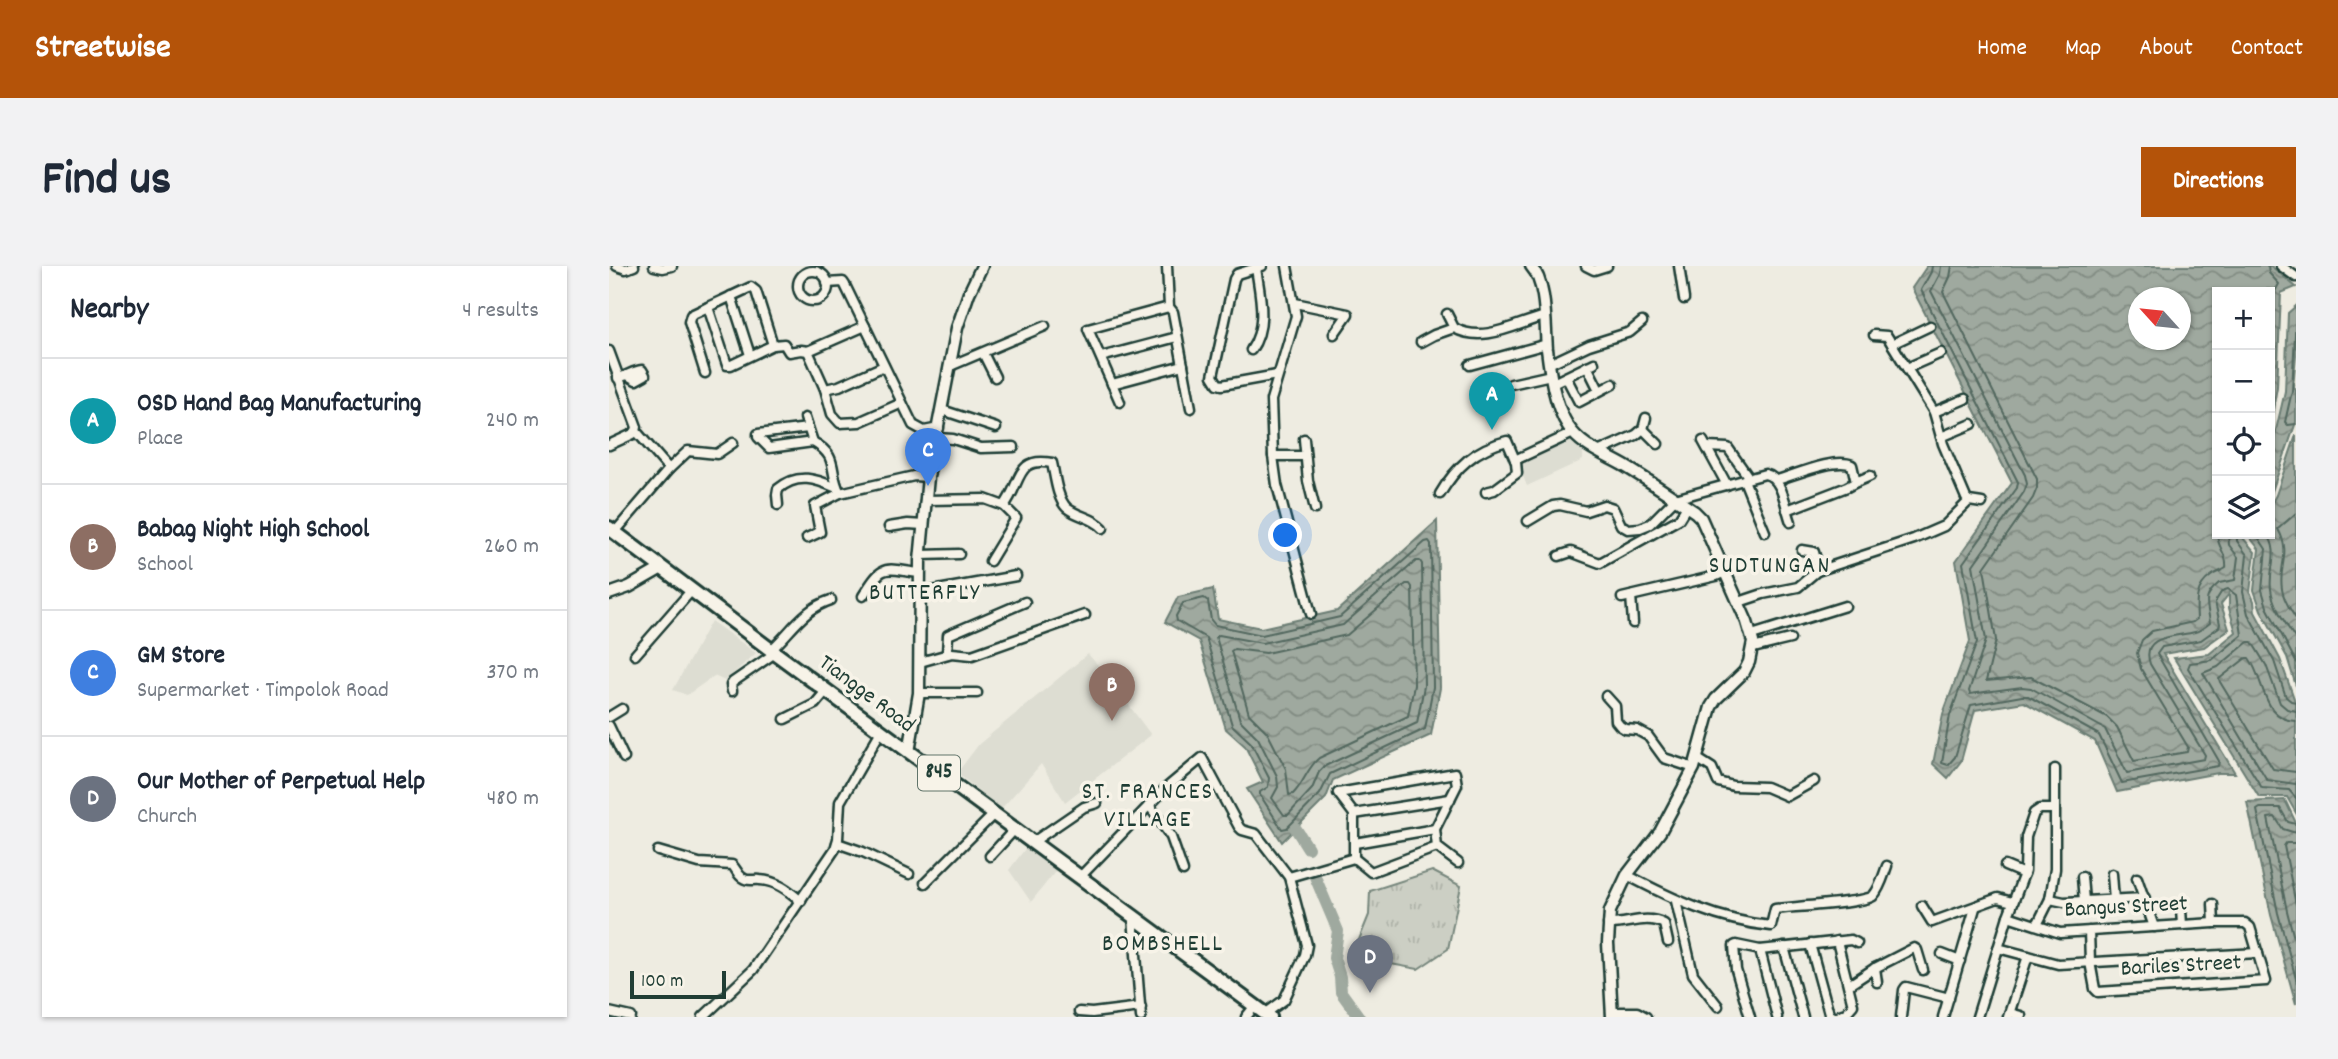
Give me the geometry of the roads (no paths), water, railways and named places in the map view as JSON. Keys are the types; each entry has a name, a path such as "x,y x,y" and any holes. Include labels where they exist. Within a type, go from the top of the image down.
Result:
{"main road":[{"name":"Tiangge Road","path":"612,530 826,691 995,813 1259,1014"}],"street":[{"path":"617,266 626,269 634,266"},
{"path":"654,266 672,266"},
{"path":"909,752 919,693 920,573 928,477 962,311 982,266"},
{"path":"1167,266 1169,307 1173,312 1191,408"},
{"path":"1287,266 1296,316 1272,400 1273,457 1277,485 1311,614"},
{"path":"1586,266 1594,270 1607,266"},
{"path":"1679,266 1684,299"},
{"path":"2281,266 2296,277"},
{"path":"1251,351 1257,340 1262,310 1259,267 1237,274 1234,279 1213,376 1215,381 1222,385 1277,375"},
{"path":"1535,267 1542,293 1551,374 1558,403 1573,432 1587,446 1627,467 1701,518 1752,635 1753,648 1744,672 1711,707 1696,764 1660,832 1627,875 1610,911 1608,924 1612,1015 1637,1013 1646,1017"},
{"path":"827,283 843,282 845,285 913,425 918,429 981,447 1014,447"},
{"path":"705,373 689,319 691,315 751,287 754,288 773,345"},
{"path":"731,296 750,355"},
{"path":"1294,303 1348,314 1334,334"},
{"path":"708,307 726,364 731,365 773,345 784,344 790,353 801,349 808,351 865,326"},
{"path":"1120,402 1089,329 1169,307"},
{"path":"1447,314 1454,328 1465,334 1488,334 1545,316"},
{"path":"1511,384 1551,374 1597,341 1630,332 1641,323"},
{"path":"950,366 1045,326"},
{"path":"1892,344 1930,326"},
{"path":"1421,342 1454,328"},
{"path":"1874,335 1885,335 1934,412 1959,484 1969,501"},
{"path":"1101,357 1177,337"},
{"path":"1470,365 1547,344"},
{"path":"609,351 637,427 636,431 669,469"},
{"path":"808,351 837,421 843,424 859,422 902,403"},
{"path":"983,353 995,377"},
{"path":"1907,368 1941,353"},
{"path":"1112,383 1183,365"},
{"path":"1551,374 1566,377 1590,365 1599,390"},
{"path":"825,389 839,386 884,366"},
{"path":"618,378 629,376"},
{"path":"1566,377 1576,399 1580,401 1613,384"},
{"path":"1934,412 1965,399"},
{"path":"942,410 996,428"},
{"path":"805,418 813,442"},
{"path":"1598,452 1633,437 1643,429 1646,418"},
{"path":"1941,437 1972,424"},
{"path":"807,538 821,532 815,506 836,497 838,491 830,456 826,449 813,442 769,448 758,434 808,428"},
{"path":"1643,429 1658,444"},
{"path":"609,444 636,431"},
{"path":"1515,460 1573,432"},
{"path":"1304,439 1315,509"},
{"path":"1440,494 1453,472 1473,456 1507,441 1518,471 1515,476 1486,492"},
{"path":"612,530 688,451 717,454 733,443"},
{"path":"1727,485 1705,444 1728,448 1747,479 1765,532"},
{"path":"1273,457 1305,456"},
{"path":"1004,506 1025,466 1034,462 1049,463 1052,464 1060,496 1066,507 1094,520 1103,528"},
{"path":"1528,521 1553,506 1586,511 1604,505 1613,508 1621,525 1640,528 1650,524 1675,499 1765,474 1774,478 1846,462 1852,465 1856,482"},
{"path":"778,505 778,489 796,479 812,479 838,491 914,476 928,477"},
{"path":"1787,510 1847,488 1870,476"},
{"path":"1774,478 1791,522"},
{"path":"926,500 985,499 1004,506 1016,519 990,561"},
{"path":"1969,501 1982,503"},
{"path":"1739,602 1798,587 1819,570 1901,544 1944,526 1969,501"},
{"path":"1559,556 1571,552 1601,564 1679,519 1687,506"},
{"path":"889,527 923,525"},
{"path":"1802,550 1814,552 1819,570"},
{"path":"921,555 959,554"},
{"path":"609,594 629,587 662,568"},
{"path":"863,596 877,572 883,570 920,573"},
{"path":"1622,598 1725,572"},
{"path":"921,593 1016,576"},
{"path":"635,655 691,591"},
{"path":"1631,596 1633,623"},
{"path":"732,691 733,682 773,651 792,625 817,604 831,600"},
{"path":"947,654 948,635 1025,603"},
{"path":"1752,635 1845,606"},
{"path":"920,662 952,653 972,655 1085,615"},
{"path":"1753,648 1790,639"},
{"path":"785,719 815,704 826,691"},
{"path":"919,693 977,692"},
{"path":"1606,696 1615,706 1616,721 1620,726 1648,736 1664,758 1712,768 1718,782 1726,785 1766,787 1787,796 1814,781"},
{"path":"609,718 622,709"},
{"path":"609,726 624,758"},
{"path":"703,1017 753,970 835,849 839,802 881,731"},
{"path":"1080,877 1149,805 1202,758 1239,827 1243,831 1256,834 1289,877 1307,945 1284,1000 1259,1014"},
{"path":"2037,925 2050,899 2055,869 2055,769"},
{"path":"1354,858 1354,814 1338,793 1455,773 1457,785 1435,829 1437,847 1458,863"},
{"path":"1354,814 1450,799"},
{"path":"1033,842 1084,807 1097,803"},
{"path":"1149,805 1171,837 1183,871"},
{"path":"1977,1017 2012,902 2024,874 2026,837 2034,813 2039,809 2055,809"},
{"path":"925,883 995,813"},
{"path":"990,856 1015,829"},
{"path":"1355,843 1435,829"},
{"path":"837,843 909,874"},
{"path":"1354,858 1371,872 1437,847"},
{"path":"657,851 699,863 732,865 742,878 763,880 786,887 801,901"},
{"path":"1289,877 1354,858"},
{"path":"1627,875 1676,901 1710,913 1771,926 1775,909 1829,905 1874,895 1887,866"},
{"path":"2005,866 2024,874"},
{"path":"2112,874 2114,900"},
{"path":"2082,877 2084,901"},
{"path":"2137,878 2154,927"},
{"path":"1922,906 1932,922 1998,898 2012,902"},
{"path":"2050,899 2064,902 2145,898"},
{"path":"1676,901 1693,974 1718,1006"},
{"path":"2213,904 2214,923"},
{"path":"1943,1017 1975,908"},
{"path":"2181,909 2182,925"},
{"name":"Bangus Street","path":"2008,916 2060,933 2214,923 2249,924 2258,953"},
{"path":"1133,917 1141,1017"},
{"path":"1608,924 1640,919 1659,921 1665,928 1668,943"},
{"path":"2089,931 2090,962"},
{"path":"1751,1017 1736,970 1734,946 1738,944 1760,950 1837,941 1851,940 1857,943"},
{"path":"1810,944 1832,1017 1844,1015 1853,1005 1837,941"},
{"path":"1784,947 1803,1017"},
{"path":"1849,985 1875,968 1915,948 1923,970"},
{"path":"1998,948 2058,964 2258,953"},
{"path":"1760,950 1777,1017"},
{"name":"Bariles Street","path":"2090,962 2095,989 2098,992 2266,981 2258,953"},
{"path":"1942,954 1960,961"},
{"path":"2021,1016 2009,1015 2028,956"},
{"path":"1875,968 1877,982"},
{"path":"1900,1017 1906,987 1949,998"},
{"path":"1079,1012 1141,1007"},
{"path":"609,1012 631,1017"}],"water":[{"path":"1927,266 2271,266 2296,287 2281,293 2275,398 2275,287 2212,287 2212,539 2244,539 2255,552 2250,592 2255,612 2280,659 2296,704 2296,813 2287,797 2259,797 2174,658 2209,654 2236,632 2229,608 2229,594 2221,604 2229,629 2204,647 2163,654 2235,773 2218,773 2117,792 2095,741 2024,702 1975,710 1961,761 1948,778 1933,764 1943,714 1970,641 1956,561 2012,483 1912,288"},
{"path":"2296,306 2293,387 2296,390 2296,422 2275,483 2275,434 2285,391 2288,313"},
{"path":"2296,435 2296,686 2287,657 2261,610 2254,590 2259,549 2251,539 2275,539 2276,495"},
{"path":"1437,521 1440,688 1431,735 1333,780 1326,798 1282,842 1247,789 1263,782 1245,746 1226,729 1199,641 1165,622 1178,597 1213,589 1218,619 1261,628 1337,611"},
{"path":"2285,800 2296,823 2296,1004 2271,915 2247,802"}],"waterway":[{"path":"1296,829 1308,848"},
{"path":"1313,872 1338,931 1334,958 1341,992 1359,1017"}],"place":[{"name":"OSD Hand Bag Manufacturing","path":"1492,430"},
{"name":"GM Store","path":"928,486"},
{"name":"Babag Night High School","path":"1112,721"},
{"name":"Our Mother of Perpetual Help","path":"1370,993"}],"district":[{"name":"SUDTUNGAN","path":"1770,567"},
{"name":"BUTTERFLY","path":"925,594"},
{"name":"ST. FRANCES VILLAGE","path":"1148,807"},
{"name":"BOMBSHELL","path":"1163,945"}]}
